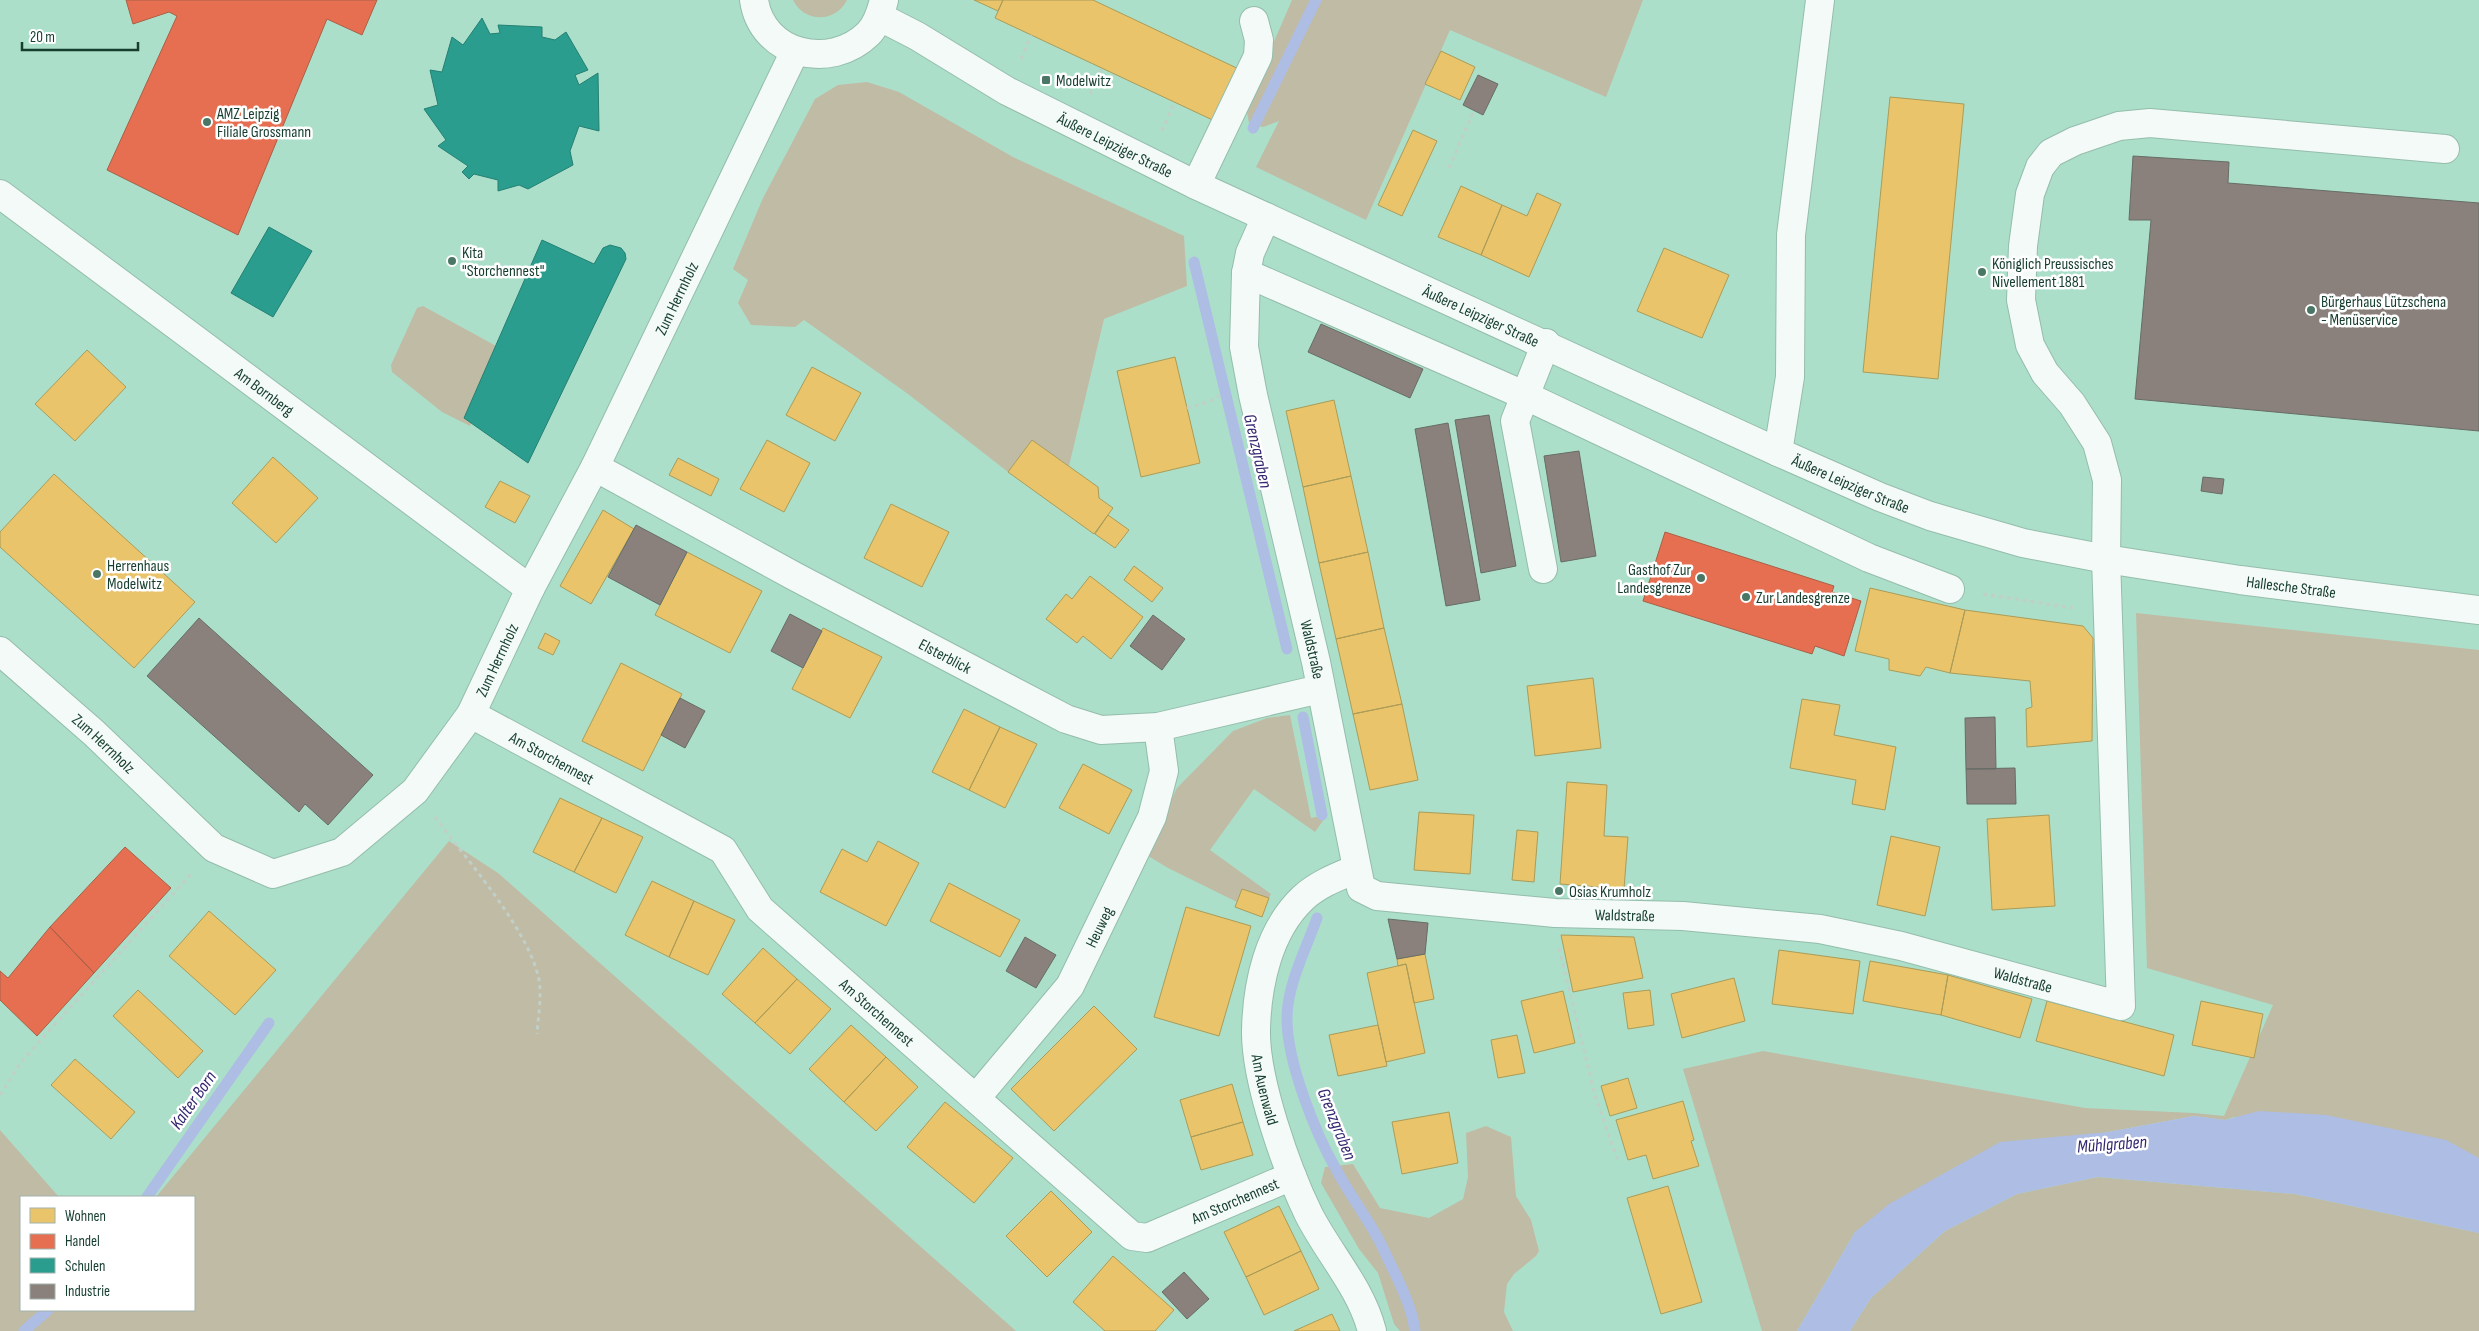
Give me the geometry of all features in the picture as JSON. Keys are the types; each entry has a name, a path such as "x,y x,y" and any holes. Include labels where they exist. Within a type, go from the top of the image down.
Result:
{"street":[{"path":"754,0 762,24 776,40 795,51 815,55 841,51 853,46 869,33 882,8"},
{"path":"1778,452 1790,377 1791,235 1820,0"},
{"name":"Äußere Leipziger Straße","path":"882,8 917,36 1007,92 1196,185 1546,343 1778,452 1880,497 1978,532 2023,544 2106,559"},
{"path":"1196,185 1258,56 1259,40 1254,21"},
{"name":"Zum Herrnholz","path":"0,651 94,733 214,848 273,874 342,852 415,791 471,714 530,590 595,467 795,51"},
{"name":"Waldstraße","path":"1266,217 1250,253 1246,273 1244,347 1253,395 1320,688 1361,888 1377,896 1555,913 1683,916 1820,929 1901,946 2121,1006 2106,559 2106,480 2097,443 2072,404 2045,372 2030,345 2021,300 2023,246 2030,194 2040,167 2051,153 2074,141 2120,126 2150,123 2445,149"},
{"name":"Am Bornberg","path":"0,194 530,590"},
{"path":"1246,273 1526,396 1869,558 1950,589"},
{"path":"1543,569 1515,421 1546,343"},
{"name":"Elsterblick","path":"595,467 794,576 1066,719 1101,730 1158,727 1320,688"},
{"name":"Hallesche Straße","path":"2106,559 2240,580 2479,610"},
{"name":"Am Storchennest","path":"471,714 723,850 760,909 1132,1236 1148,1238 1292,1176"},
{"name":"Heuweg","path":"976,1098 1070,986 1152,817 1164,771 1158,727"},
{"name":"Am Auenwald","path":"1356,869 1323,884 1303,898 1289,915 1273,940 1260,990 1256,1031 1264,1087 1292,1176 1310,1216 1350,1281 1372,1331"}],"path":[{"path":"1449,168 1474,110"},
{"path":"1187,408 1210,402 1220,394"},
{"path":"1950,589 2108,614"},
{"path":"415,791 510,918 532,953 539,981 537,1034"},
{"path":"0,1095 21,1062 214,848"},
{"path":"1555,913 1555,932 1595,1095 1617,1159"}],"shaded area":[{"path":"793,0 847,0 842,8 835,13 820,17 805,13 798,8"},
{"path":"1292,0 1643,0 1606,97 1450,30 1366,220 1256,167 1279,121 1263,127 1249,123 1246,106"},
{"path":"867,82 899,92 1013,157 1184,236 1187,286 1104,319 1069,466 1032,440 1008,472 908,394 804,320 795,327 751,325 738,303 748,280 733,269 763,198 815,99 838,85"},
{"path":"423,306 498,347 501,356 470,426 442,412 392,372 391,365 417,308"},
{"path":"2136,613 2479,650 2479,1164 2234,1117 2225,1120 2194,1116 2108,1132 1855,1232 1797,1331 1762,1331 1683,1069 1763,1051 2085,1108 2224,1116 2273,1005 2147,968"},
{"path":"1290,715 1311,818 1327,815 1315,832 1254,789 1210,850 1271,894 1269,898 1242,889 1237,902 1168,868 1145,854 1177,788 1233,731 1267,718"},
{"path":"449,841 498,873 1016,1331 0,1331 0,1130 58,1196 20,1196 20,1311 195,1311 195,1196 157,1196"},
{"path":"1486,1126 1511,1137 1516,1196 1531,1220 1539,1251 1536,1256 1514,1274 1507,1284 1504,1312 1513,1331 1400,1331 1394,1324 1378,1273 1359,1249 1321,1183 1325,1167 1353,1164 1380,1208 1429,1218 1463,1199 1468,1177 1466,1133"},
{"path":"2098,1177 2295,1194 2479,1233 2479,1331 1850,1331 1871,1298 1945,1231 2017,1194"}],"water":[{"name":"Mühlgraben","path":"2259,1111 2326,1115 2446,1140 2479,1158 2479,1233 2295,1194 2098,1177 2017,1194 1945,1231 1871,1298 1850,1331 1797,1331 1855,1232 1889,1204 2000,1142 2108,1132 2194,1116 2225,1120"}],"building: Wohnen":[{"path":"974,0 1003,0 998,11"},
{"path":"1003,0 1093,0 1243,71 1219,123 995,18"},
{"path":"1441,51 1475,67 1460,100 1425,84"},
{"path":"1890,97 1964,104 1938,379 1863,372"},
{"path":"1413,130 1437,141 1402,216 1378,205"},
{"path":"1461,186 1502,205 1481,255 1438,237"},
{"path":"1537,193 1561,204 1529,277 1481,255 1502,205 1527,216"},
{"path":"1664,248 1729,275 1702,338 1637,311"},
{"path":"87,350 126,387 75,441 35,404"},
{"path":"1175,357 1200,463 1141,477 1117,371"},
{"path":"812,367 861,393 835,441 786,415"},
{"path":"1334,400 1351,476 1303,487 1286,411"},
{"path":"767,440 810,463 784,512 740,489"},
{"path":"1032,440 1098,487 1099,498 1113,508 1094,534 1008,472"},
{"path":"273,457 318,498 276,543 232,503"},
{"path":"678,458 719,479 711,496 669,475"},
{"name":"Herrenhaus Modelwitz","path":"54,474 195,602 134,668 0,547 0,532"},
{"path":"1351,476 1368,552 1319,563 1303,487"},
{"path":"500,481 530,496 515,523 485,507"},
{"path":"891,504 949,532 922,587 864,558"},
{"path":"603,510 634,529 591,604 560,586"},
{"path":"1108,515 1129,530 1115,548 1095,534"},
{"path":"687,552 762,591 730,653 655,615"},
{"path":"1368,552 1384,628 1336,639 1319,563"},
{"path":"1134,566 1163,588 1152,602 1124,580"},
{"path":"1090,576 1143,617 1111,659 1083,636 1077,643 1046,619 1066,594 1072,599"},
{"path":"1870,588 1965,610 1950,673 1926,667 1920,676 1889,670 1889,659 1855,651"},
{"path":"1965,610 2083,626 2093,638 2092,741 2027,747 2026,709 2032,707 2030,681 1950,673"},
{"path":"823,628 882,657 850,718 792,689"},
{"path":"1384,628 1402,704 1353,714 1336,639"},
{"path":"545,633 560,641 553,655 538,648"},
{"path":"621,663 682,694 643,771 582,741"},
{"path":"1593,678 1601,748 1535,756 1527,686"},
{"path":"1802,699 1840,705 1834,735 1896,747 1885,810 1852,804 1856,780 1790,768"},
{"path":"1402,704 1418,780 1370,790 1353,714"},
{"path":"964,709 1000,727 969,790 932,772"},
{"path":"1000,727 1037,744 1005,808 969,790"},
{"path":"1083,764 1132,790 1109,834 1059,808"},
{"path":"1567,782 1607,785 1604,836 1628,837 1624,889 1560,884"},
{"path":"560,798 602,818 574,872 533,852"},
{"path":"1419,812 1474,815 1470,874 1414,870"},
{"path":"2049,815 2055,906 1992,910 1987,819"},
{"path":"602,818 643,837 616,893 574,872"},
{"path":"1517,830 1538,832 1534,882 1512,880"},
{"path":"1891,836 1940,847 1925,916 1877,905"},
{"path":"878,841 919,863 886,926 820,892 842,849 867,862"},
{"path":"652,881 694,901 669,957 625,935"},
{"path":"949,883 1020,920 1000,957 930,921"},
{"path":"1242,889 1269,898 1262,917 1235,907"},
{"path":"694,901 735,920 708,975 669,957"},
{"path":"1186,907 1251,926 1219,1036 1154,1017"},
{"path":"209,911 276,970 235,1015 169,956"},
{"path":"1561,935 1634,937 1643,978 1573,992"},
{"path":"763,948 797,979 755,1023 722,994"},
{"path":"1779,950 1860,961 1853,1014 1772,1004"},
{"path":"1425,954 1434,999 1414,1003 1406,964 1398,966 1397,959"},
{"path":"1870,961 1948,975 1941,1015 1863,1001"},
{"path":"1406,964 1425,1053 1386,1062 1367,973"},
{"path":"1948,975 2032,999 2020,1038 1941,1015"},
{"path":"1734,978 1745,1021 1682,1038 1671,994"},
{"path":"797,979 831,1009 790,1054 755,1023"},
{"path":"138,990 203,1051 178,1078 113,1016"},
{"path":"1650,990 1654,1025 1628,1029 1623,993"},
{"path":"1563,991 1575,1043 1534,1053 1521,1001"},
{"path":"2047,1001 2174,1035 2164,1076 2036,1041"},
{"path":"2201,1001 2263,1014 2254,1058 2192,1045"},
{"path":"1094,1006 1137,1049 1054,1131 1011,1089"},
{"path":"851,1025 886,1057 844,1102 809,1069"},
{"path":"1378,1025 1387,1066 1338,1076 1329,1035"},
{"path":"1517,1035 1525,1073 1498,1078 1491,1040"},
{"path":"886,1057 918,1087 876,1131 844,1102"},
{"path":"75,1059 135,1112 111,1139 51,1085"},
{"path":"1628,1078 1637,1108 1610,1116 1601,1086"},
{"path":"1232,1084 1243,1122 1191,1137 1180,1100"},
{"path":"1683,1101 1694,1140 1691,1141 1699,1166 1653,1179 1646,1155 1628,1160 1616,1120"},
{"path":"945,1102 1013,1158 974,1203 907,1147"},
{"path":"1449,1112 1458,1163 1402,1174 1392,1122"},
{"path":"1243,1122 1253,1155 1201,1170 1191,1137"},
{"path":"1668,1186 1702,1302 1661,1314 1627,1198"},
{"path":"1051,1191 1092,1232 1047,1277 1006,1236"},
{"path":"1279,1206 1301,1251 1246,1277 1224,1232"},
{"path":"1301,1251 1319,1289 1264,1315 1246,1277"},
{"path":"1113,1256 1174,1310 1155,1331 1105,1331 1073,1302"},
{"path":"1332,1314 1340,1331 1294,1331"}],"building: Handel":[{"name":"AMZ Leipzig Filiale Grossmann","path":"126,0 377,0 362,35 327,19 238,235 107,170 177,16 169,12 133,24"},
{"name":"Zur Landesgrenze","path":"1665,532 1834,586 1832,592 1861,601 1844,656 1815,646 1812,654 1643,601"},
{"path":"125,847 171,888 94,973 50,927"},
{"path":"50,927 94,973 37,1036 0,1000 0,971 8,978"}],"building: Schulen":[{"path":"482,18 490,34 500,33 498,25 542,27 542,37 555,40 566,32 588,70 575,75 579,85 598,73 599,131 579,126 570,151 573,165 528,189 519,185 498,191 498,180 474,174 469,179 462,172 468,166 438,146 446,140 424,109 438,105 430,70 442,72 452,37 463,45"},
{"path":"269,227 312,251 273,317 231,293"},
{"path":"542,240 594,264 603,248 610,245 621,248 625,253 626,259 528,463 464,418"}],"building: Industrie":[{"path":"1478,75 1498,84 1483,115 1463,105"},
{"name":"Bürgerhaus Lützschena - Menüservice","path":"2133,156 2229,162 2228,183 2479,203 2479,431 2135,399 2151,220 2129,220"},
{"path":"1321,324 1423,369 1410,398 1308,352"},
{"path":"1489,415 1516,566 1481,573 1455,420"},
{"path":"1448,423 1480,600 1446,606 1415,429"},
{"path":"1579,451 1596,556 1561,562 1544,456"},
{"path":"2203,477 2224,479 2222,494 2201,491"},
{"path":"636,525 687,552 660,605 608,577"},
{"path":"790,614 822,631 803,668 771,651"},
{"path":"1153,615 1185,639 1162,670 1130,646"},
{"path":"199,618 373,775 328,825 305,804 299,812 147,676"},
{"path":"680,698 705,711 685,748 661,735"},
{"path":"1995,717 1996,769 1966,769 1965,718"},
{"path":"2015,768 2016,804 1967,804 1966,769"},
{"path":"1388,919 1428,923 1425,954 1397,959"},
{"path":"1025,937 1056,955 1036,988 1006,971"},
{"path":"1184,1272 1209,1299 1187,1319 1162,1292"}],"waterway":[{"name":"Grenzgraben","path":"1253,128 1316,0"},
{"name":"Grenzgraben","path":"1194,262 1287,649"},
{"name":"Grenzgraben","path":"1303,717 1322,815"},
{"name":"Grenzgraben","path":"1317,918 1298,966 1288,1004 1288,1034 1291,1053 1311,1117 1342,1181 1382,1246 1406,1298 1415,1331"},
{"name":"Kalter Born","path":"148,1196 269,1023"},
{"name":"Kalter Born","path":"24,1331 47,1311"}],"place":[{"name":"Modelwitz","path":"1046,80"},
{"name":"AMZ Leipzig Filiale Grossmann","path":"207,122"},
{"name":"Kita \"Storchennest\"","path":"452,261"},
{"name":"Königlich Preussisches Nivellement 1881","path":"1982,272"},
{"name":"Bürgerhaus Lützschena - Menüservice","path":"2311,310"},
{"name":"Herrenhaus Modelwitz","path":"97,574"},
{"name":"Gasthof Zur Landesgrenze","path":"1701,578"},
{"name":"Zur Landesgrenze","path":"1746,597"},
{"name":"Osias Krumholz","path":"1559,891"}]}
